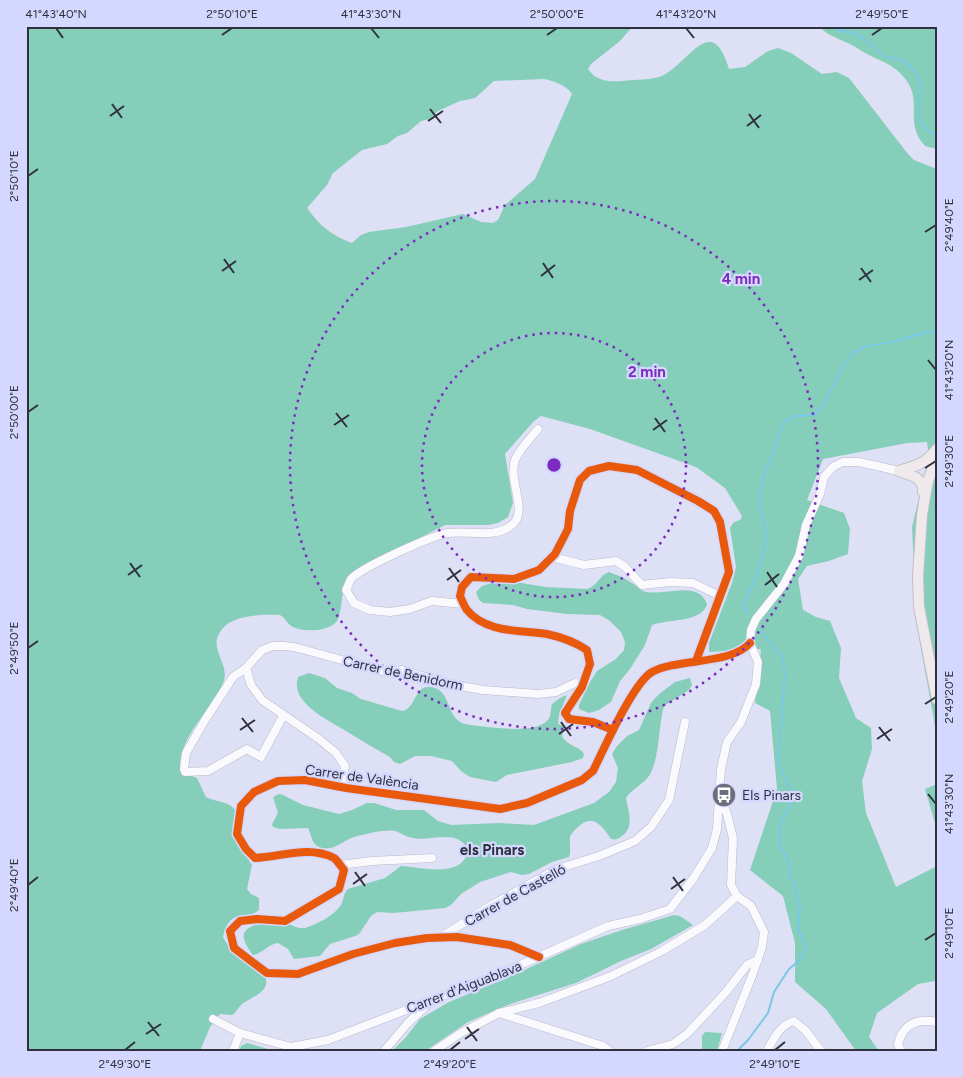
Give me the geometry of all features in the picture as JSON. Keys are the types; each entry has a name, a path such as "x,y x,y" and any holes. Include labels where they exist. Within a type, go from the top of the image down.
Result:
{"main road":[{"path":"937,449 929,459 918,528 920,539 918,598 937,699"},
{"path":"922,614 924,557 930,500 926,472 937,457"},
{"path":"899,470 926,472"}],"street":[{"path":"464,604 432,602 410,609 390,612 370,610 354,602 346,590 351,580 367,569 424,540 448,533 500,531 514,523 520,510 513,481 515,461 523,446 538,430"},
{"path":"750,644 751,630 756,619 784,584 799,556 806,525 820,494 824,477 833,467 842,462 859,462 899,470"},
{"path":"613,730 592,722 569,719 565,713 583,684 590,664 587,650 576,643 549,634 506,630 480,622 466,609 460,596 462,587 471,577 514,579 539,570 556,554 568,529 570,511 580,480 589,471 610,466 637,470 675,488 714,511 720,522 729,572 696,661"},
{"path":"552,557 584,564 616,561 624,566 642,585 670,582 693,583 720,596"},
{"name":"Carrer de València","path":"340,865 335,859 314,852 294,852 270,858 255,858 246,849 237,834 241,806 254,792 278,781 305,780 500,809 527,803 582,780 594,771 613,730 634,692 650,673 672,664 696,661 744,650 750,644"},
{"name":"Carrer d'Aiguablava","path":"213,1019 240,1033 291,1047 328,1040 500,974 608,926 640,919 670,909 693,879 712,848 717,829 721,769 727,742 740,722 756,684 758,662 750,644"},
{"name":"Carrer de Benidorm","path":"283,716 261,757 247,749 208,770 185,772 186,753 233,677 246,668 262,650 273,646 313,652 386,672 402,670 450,684 483,690 538,694 556,692 575,683 583,684"},
{"path":"246,668 251,685 262,700 336,753 345,766 342,787"},
{"name":"Carrer de Castelló","path":"440,938 492,905 557,869 598,856 635,840 651,827 669,800 685,722"},
{"path":"720,797 727,814 733,838 732,885 737,896 751,906 764,932 758,960 722,1051"},
{"path":"340,865 372,861 432,858"},
{"path":"340,865 344,870 340,889 285,921 257,918 240,921 230,931 234,948 267,973 298,974 353,954 395,943 427,938 457,937 510,945 539,957"},
{"path":"434,1051 461,1033 499,1013 539,1003 611,976 662,951 705,925 737,896"},
{"path":"647,1051 673,1044 686,1034 726,992 748,965 758,960"},
{"path":"384,1051 407,1024 434,999"},
{"path":"499,1013 602,1046 610,1051"},
{"path":"767,1051 781,1028 786,1023 794,1021 806,1031 821,1051"},
{"path":"901,1051 898,1044 901,1033 915,1022 937,1022"},
{"path":"233,1051 240,1033"}],"green space":[{"path":"26,26 633,26 620,41 591,64 588,69 591,73 603,80 612,81 643,80 659,77 674,68 700,45 708,42 715,44 722,52 729,69 745,67 768,51 778,48 791,53 822,74 837,72 849,78 908,154 914,160 937,169 937,737 917,626 912,527 929,457 927,442 907,443 823,459 807,500 844,513 850,529 848,554 807,566 798,579 803,610 816,617 830,621 841,648 839,678 856,718 871,728 872,749 862,781 866,813 896,887 937,866 937,982 918,984 877,1013 869,1037 879,1051 856,1051 826,1009 795,982 795,943 783,896 750,870 777,789 770,711 755,703 761,649 709,652 709,643 732,583 736,567 730,528 742,516 725,488 696,467 590,429 541,416 534,421 505,454 513,503 508,517 498,523 488,525 445,525 398,549 344,588 338,619 330,627 317,630 302,630 291,626 280,615 259,615 243,617 230,622 219,634 217,648 224,669 223,683 191,732 182,753 180,764 187,774 197,778 206,797 226,803 235,810 234,829 239,846 252,865 247,889 251,894 259,898 259,910 248,915 233,918 229,922 223,937 237,954 265,976 266,982 263,991 241,1005 233,1015 220,1014 210,1027 200,1051 26,1051","holes":["544,79 556,82 572,94 535,179 505,205 498,220 493,223 481,222 463,214 406,227 369,232 361,235 352,243 326,229 307,208 327,185 333,173 362,150 387,144 398,136 407,133 421,121 430,119 438,111 460,101 475,98 494,81"]},
{"path":"819,26 937,26 937,149 925,146 918,137 915,128 912,93 909,84 902,75 891,66 828,34"},
{"path":"609,572 634,584 643,591 651,593 678,590 696,592 702,596 707,604 704,610 691,617 652,625 645,645 620,681 611,702 599,710 589,713 579,709 579,705 597,671 616,659 624,650 625,642 621,632 610,621 600,615 567,614 527,609 513,605 483,603 479,600 476,592 482,586 491,583 515,582 546,587 587,589 594,586"},
{"path":"309,673 325,678 337,688 352,693 361,699 402,711 410,706 420,690 429,687 436,688 441,691 452,713 460,722 495,728 523,729 540,725 549,718 552,704 567,695 559,715 558,724 564,726 562,736 564,739 582,751 584,754 583,758 572,762 507,775 496,782 470,777 452,761 431,756 415,756 400,764 321,716 305,703 299,695 298,677"},
{"path":"690,678 692,685 689,690 664,706 653,769 649,776 626,798 630,823 626,832 619,838 611,839 597,823 587,821 570,836 569,857 552,862 529,874 522,875 511,872 480,882 461,894 451,905 445,908 394,913 377,912 371,916 359,934 330,944 320,956 294,959 288,949 278,943 253,955 248,948 244,934 250,927 267,922 283,922 299,928 308,927 322,921 336,911 340,907 348,889 385,878 401,866 429,869 449,868 458,865 464,860 468,851 458,839 451,837 420,839 408,837 395,831 381,831 357,836 331,848 318,847 308,828 280,829 273,827 272,824 278,813 273,797 279,794 283,795 303,805 339,814 367,803 374,803 396,810 424,810 438,821 451,825 499,823 534,825 594,803 609,792 616,782 618,768 612,754 617,746 627,736 639,730 651,703 659,694 675,682"},
{"path":"937,784 937,830 925,789"},
{"path":"674,915 680,916 693,925 651,949 576,983 510,1004 468,1022 425,1051 392,1051 420,1019 449,1002 581,944"},
{"path":"705,1032 722,1033 717,1051 702,1051 702,1036"},
{"path":"247,1043 275,1051 239,1051 241,1046"}],"waterway":[{"path":"831,26 857,35 883,55 900,60 914,70 920,84 918,117 925,128 937,137"},
{"path":"748,613 743,606 756,577 765,548 765,527 759,504 762,481 784,422 796,416 814,415 824,404 843,366 853,353 864,347 937,331"},
{"path":"737,1051 748,1040 768,1013 774,992 789,969 799,961 806,947 798,929 800,908 797,893 791,878 788,860 780,846 780,826 795,794 786,781 778,762 785,674 783,658 760,631"}],"cycle path":[{"path":"613,730 593,722 569,719 565,713 582,687 590,664 587,650 573,642 552,635 504,629 484,623 467,610 460,596 462,587 471,577 514,579 539,570 555,554 568,529 570,511 580,480 589,471 609,466 637,470 714,511 720,522 729,572 696,661"},
{"path":"539,957 510,945 457,937 427,938 395,943 353,954 298,974 267,973 234,948 230,931 240,921 257,919 285,921 339,889 344,870 334,858 315,852 255,858 246,849 237,834 241,806 254,792 278,781 305,780 346,788 500,809 527,803 582,780 593,771 628,702 636,689 652,672 676,665 730,655 750,643"}],"place":[{"name":"Els Pinars","path":"724,795"}],"district":[{"name":"els Pinars","path":"492,850"}]}
